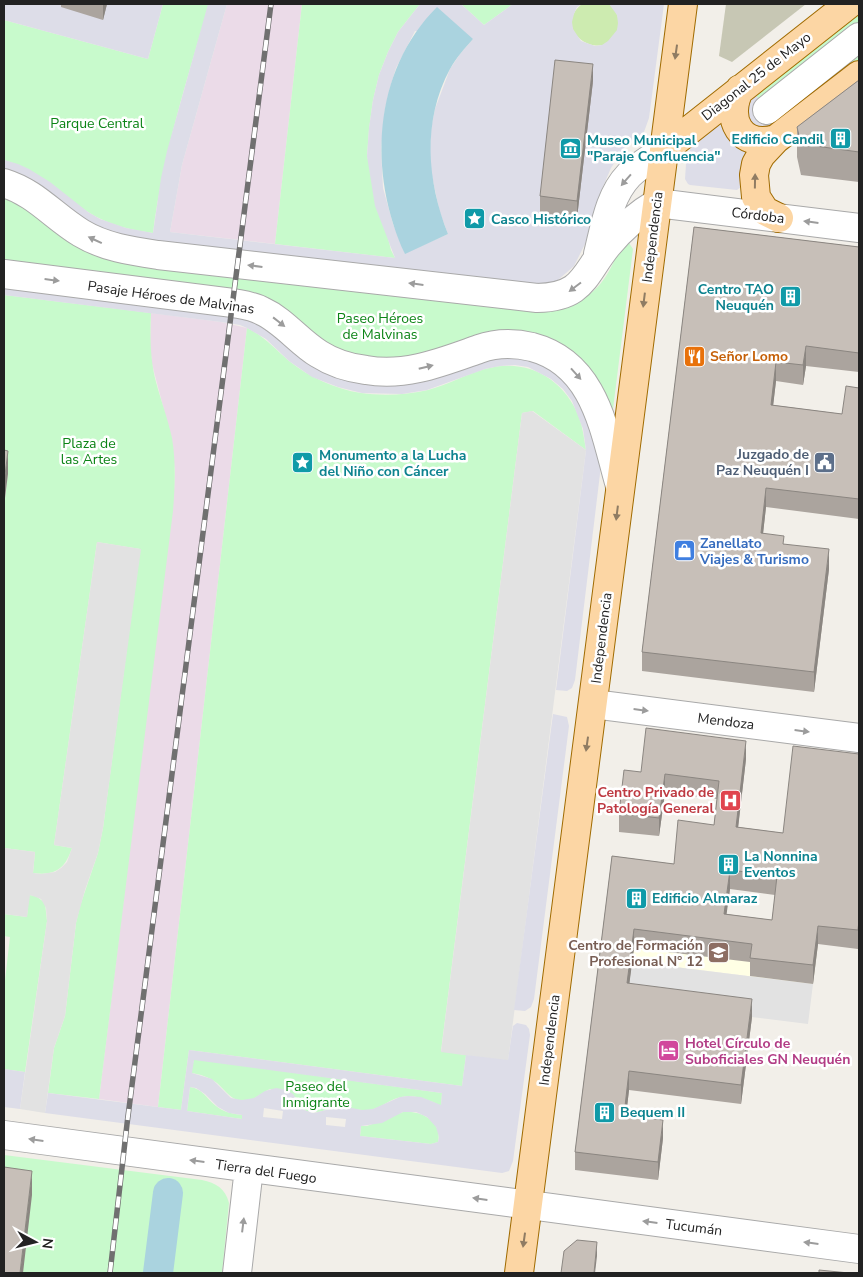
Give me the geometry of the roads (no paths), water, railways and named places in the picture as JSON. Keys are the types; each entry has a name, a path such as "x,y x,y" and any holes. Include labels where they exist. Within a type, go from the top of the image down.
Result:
{"main road":[{"name":"Independencia","path":"519,1273 682,4"},
{"name":"Diagonal 25 de Mayo","path":"664,150 849,4"},
{"path":"779,218 765,211 756,197 754,187 756,164 761,155 776,139 859,74"},
{"path":"740,89 733,106 733,116 737,126 751,140 776,139"}],"street":[{"path":"766,110 859,37"},
{"path":"597,261 609,211 621,186 630,175 664,150"},
{"path":"4,183 29,194 69,225 93,240 122,249 158,255 537,298 559,296 580,284 619,233 645,210 657,203"},
{"name":"Córdoba","path":"657,203 859,228"},
{"name":"Pasaje Héroes de Malvinas","path":"4,274 252,307 262,310 279,321 318,354 342,365 367,371 394,372 420,369 494,345 516,344 548,352 568,365 590,392 603,427 620,486"},
{"name":"Mendoza","path":"593,704 859,738"},
{"name":"Tierra del Fuego","path":"4,1135 528,1206"},
{"path":"237,1273 249,1168"},
{"name":"Tucumán","path":"528,1206 859,1249"}],"water":[{"path":"437,7 473,39 450,69 435,109 432,130 432,172 441,214 448,234 405,254 393,223 385,191 382,158 383,125 389,93 399,62 415,33"}],"waterway":[{"path":"158,1273 168,1193"}],"railway":[{"path":"110,1273 127,1124 271,4"}],"place":[{"name":"Edificio Candil","path":"840,139"},
{"name":"Museo Municipal \"Paraje Confluencia\"","path":"571,148"},
{"name":"Casco Histórico","path":"475,219"},
{"name":"Centro TAO Neuquén","path":"790,297"},
{"name":"Señor Lomo","path":"694,356"},
{"name":"Juzgado de Paz Neuquén I","path":"825,462"},
{"name":"Monumento a la Lucha del Niño con Cáncer","path":"303,463"},
{"name":"Zanellato Viajes & Turismo","path":"684,551"},
{"name":"Centro Privado de Patología General","path":"730,800"},
{"name":"La Nonnina Eventos","path":"728,864"},
{"name":"Edificio Almaraz","path":"636,898"},
{"name":"Centro de Formación Profesional N° 12","path":"719,953"},
{"name":"Hotel Círculo de Suboficiales GN Neuquén","path":"669,1051"},
{"name":"Bequem II","path":"604,1112"}],"park label":[{"name":"Parque Central","path":"97,123"},
{"name":"Paseo Héroes de Malvinas","path":"380,326"},
{"name":"Plaza de las Artes","path":"89,452"},
{"name":"Paseo del Inmigrante","path":"316,1094"}]}
